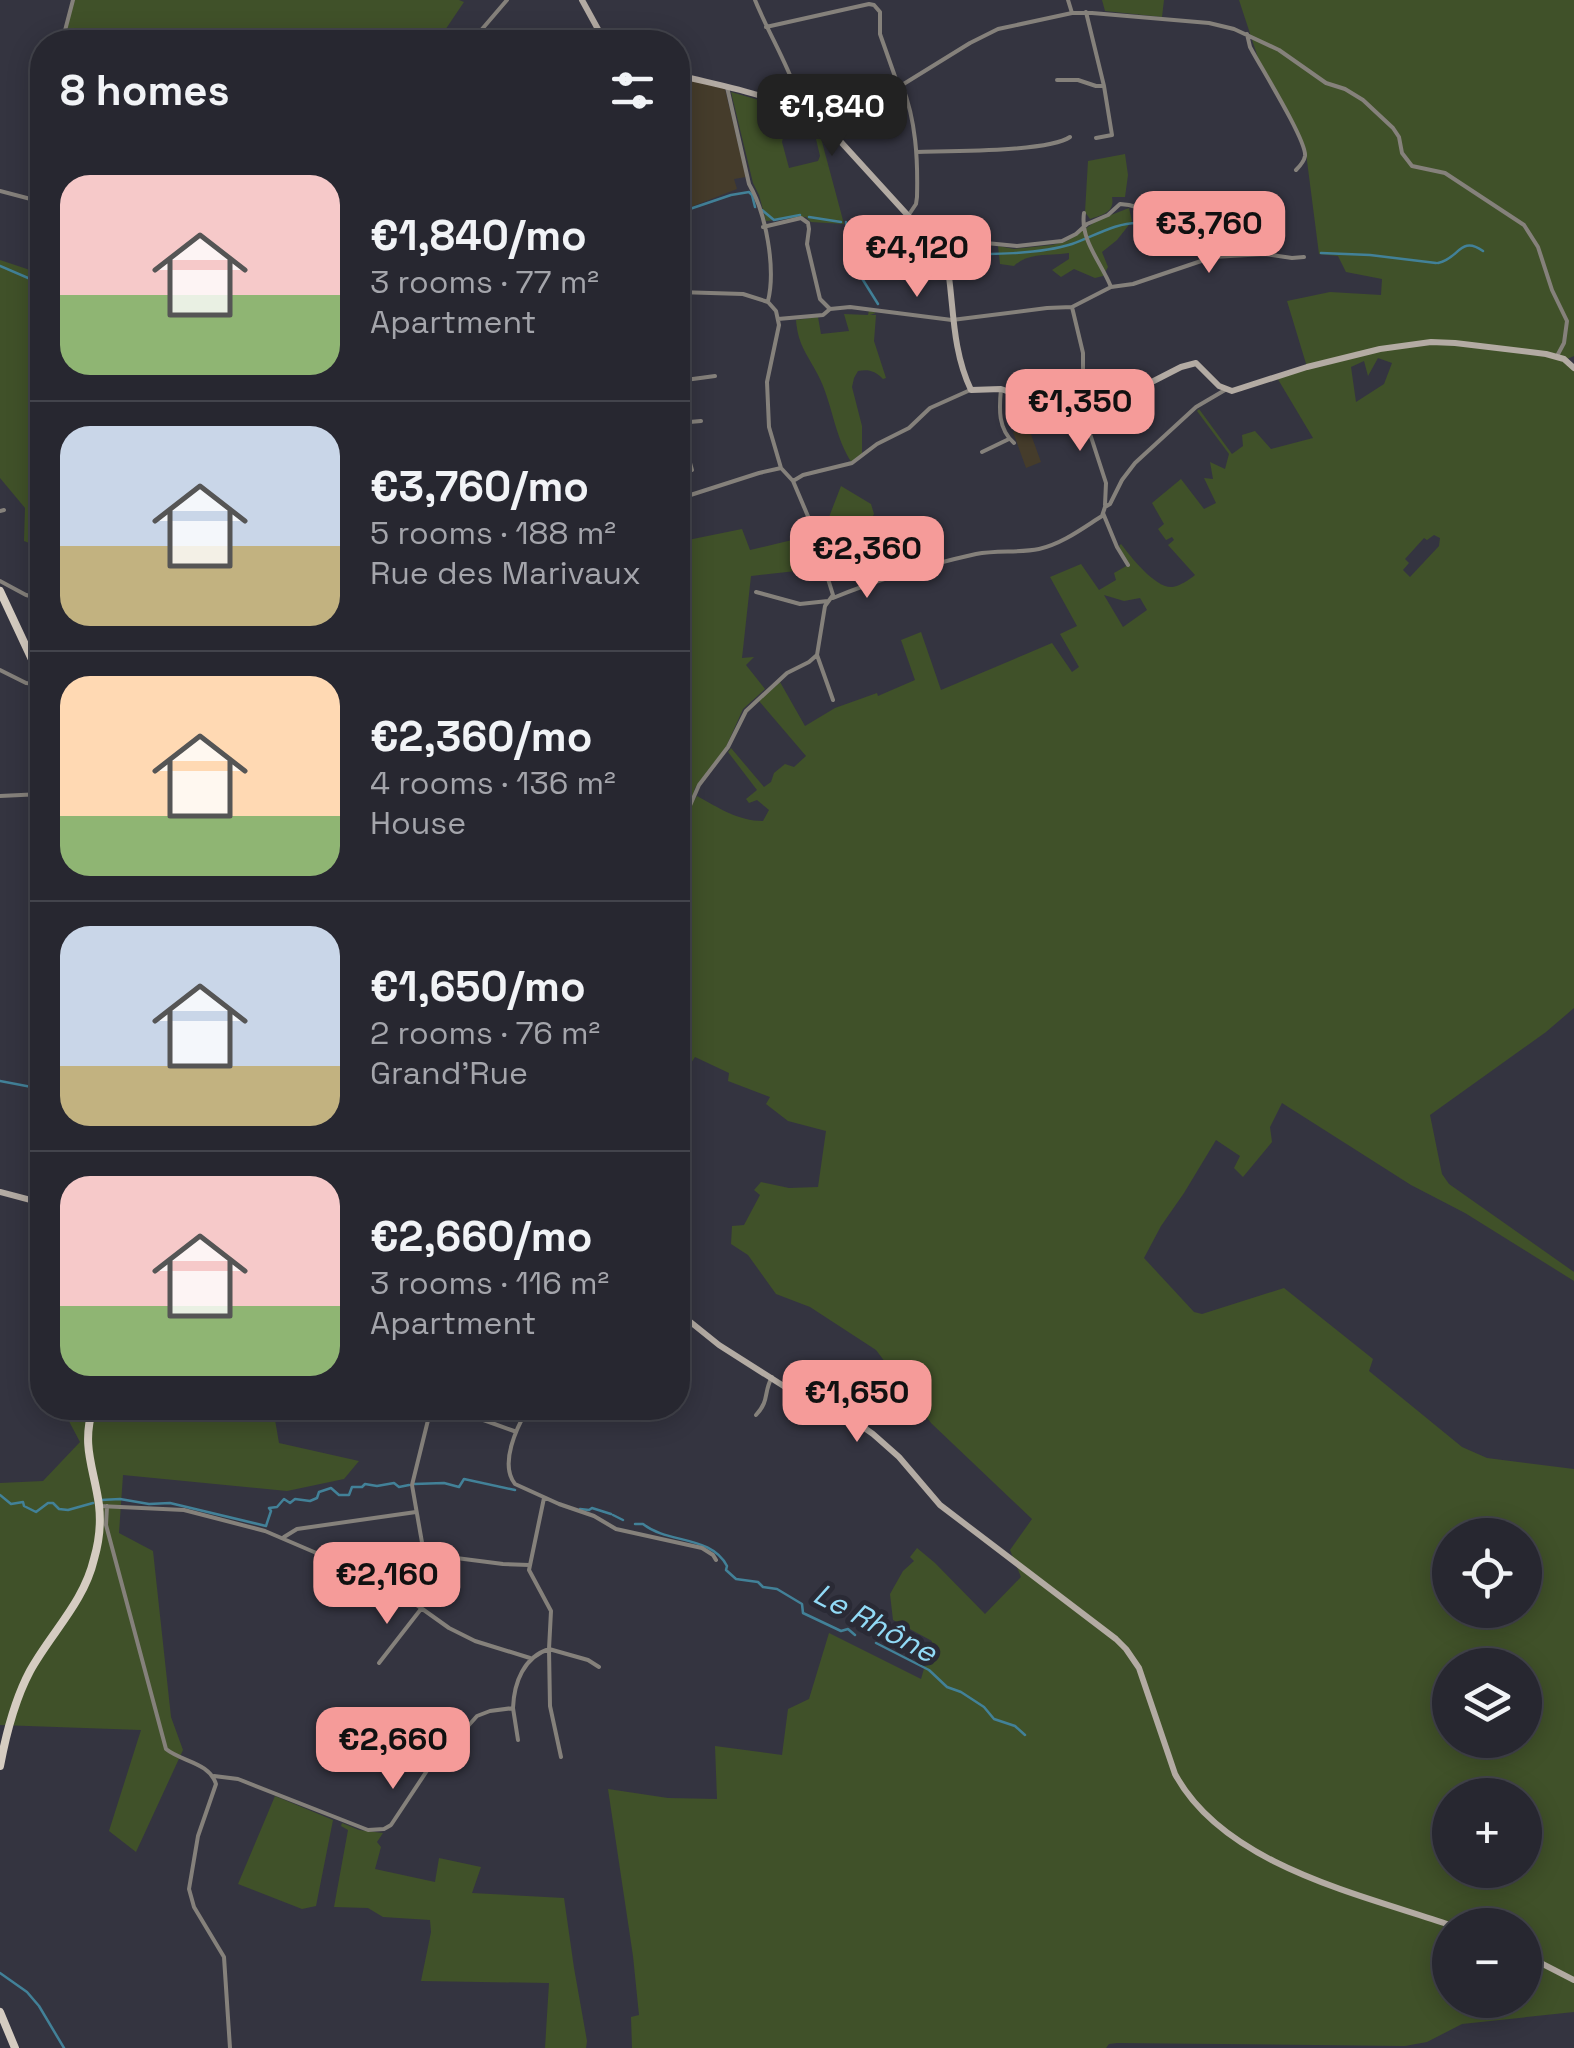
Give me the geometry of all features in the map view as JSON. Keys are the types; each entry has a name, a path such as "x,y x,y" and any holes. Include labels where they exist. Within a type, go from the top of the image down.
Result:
{"main road":[{"path":"0,591 30,659"},
{"path":"0,1766 10,1720 30,1672 88,1579 96,1552 100,1504 86,1437 91,1420"},
{"path":"0,2012 15,2048"}],"street":[{"path":"65,30 73,0"},
{"path":"483,30 507,0"},
{"path":"582,0 598,30"},
{"path":"755,0 797,93"},
{"path":"1068,0 1072,13"},
{"path":"766,26 869,4 880,12 885,53 910,105 917,152 917,197 908,216"},
{"path":"1086,12 1112,135 1096,138"},
{"path":"782,102 797,93 900,85 998,29 1072,13 1209,23 1247,34 1279,50 1326,83 1363,100 1393,128 1402,153 1412,166 1445,174 1524,225 1534,239 1567,321 1557,357"},
{"path":"1247,34 1250,47 1300,137 1306,154 1296,170"},
{"path":"690,77 782,102 815,119 830,130 908,216 944,246 1053,243 1070,238 1120,204 1168,216"},
{"path":"1057,80 1104,86"},
{"path":"727,87 749,184 764,227 772,274 768,302"},
{"path":"917,152 1016,148 1062,142 1070,137"},
{"path":"0,191 30,199"},
{"path":"1084,212 1083,230 1111,287"},
{"path":"764,227 800,218 808,222 807,244 820,299 830,308 952,320 1072,307 1111,287 1133,284 1213,257 1304,256"},
{"path":"944,246 952,320 960,361 971,390"},
{"path":"690,292 743,294 768,302 778,319 766,397 770,427 784,470 794,481 810,521 833,591 824,612 817,655 833,700"},
{"path":"1072,307 1083,353 1081,398 1105,476 1104,510 1116,548 1128,565"},
{"path":"778,319 823,315 830,308"},
{"path":"794,481 803,475 852,463 876,444 909,428 930,408 971,390 1001,389 1042,402 1065,403 1090,393 1140,388 1196,362 1225,390 1232,391 1407,344 1455,342 1557,357 1574,368"},
{"path":"690,379 715,376"},
{"path":"982,452 1011,441 1001,424 1001,389"},
{"path":"756,592 800,604 830,600 863,584 966,556 1048,546 1104,510 1143,456 1196,407 1225,390"},
{"path":"690,420 701,420"},
{"path":"690,463 692,470"},
{"path":"690,496 760,473 784,470"},
{"path":"0,581 30,596"},
{"path":"690,807 746,711 788,672 817,655"},
{"path":"0,670 30,683"},
{"path":"0,796 30,795"},
{"path":"0,1192 30,1200"},
{"path":"690,1322 719,1345 801,1396 844,1413 873,1434 940,1506 1116,1640 1133,1658 1145,1684 1175,1774 1190,1797 1228,1832 1294,1871 1432,1920"},
{"path":"756,1416 766,1402 772,1377"},
{"path":"414,1603 424,1554 412,1485 430,1420"},
{"path":"481,1420 514,1431"},
{"path":"521,1420 514,1431 509,1472 516,1484 616,1529 702,1548 716,1560"},
{"path":"544,1498 528,1570 552,1611 550,1706 561,1758"},
{"path":"230,2048 224,1957 194,1907 189,1889 198,1836 216,1784 207,1769 166,1749 100,1504 184,1510 284,1538 356,1570 449,1628 530,1658"},
{"path":"284,1538 297,1529 416,1512"},
{"path":"424,1554 529,1565"},
{"path":"379,1663 421,1609"},
{"path":"518,1740 513,1708 515,1689 530,1658 549,1649 588,1660 598,1667"},
{"path":"214,1776 238,1778 368,1830 384,1830 398,1816 442,1748 477,1716 513,1708"},
{"path":"1542,1963 1574,1980"}],"shaded area":[{"path":"690,79 725,89 746,177 734,179 737,189 690,207"},
{"path":"1025,418 1041,462 1026,468 1013,432 1018,430 1016,421"}],"green space":[{"path":"73,0 464,2 445,30 65,30"},
{"path":"1102,0 1164,0 1162,17 1105,11"},
{"path":"1239,0 1574,0 1574,356 1565,360 1574,368 1574,1008 1430,1115 1442,1174 1449,1184 1574,1272 1574,1281 1282,1103 1270,1127 1272,1142 1243,1177 1234,1168 1240,1156 1216,1140 1144,1258 1194,1312 1202,1314 1284,1288 1373,1359 1369,1371 1462,1447 1487,1458 1574,1469 1574,2012 1542,2015 1542,1908 1432,1908 1432,2018 1518,2018 1462,2024 1427,2042 1405,2046 1117,2043 1106,2048 632,2048 631,2017 639,2015 608,1789 668,1798 717,1799 715,1746 782,1755 788,1709 809,1699 829,1633 921,1679 932,1641 893,1620 890,1594 903,1571 914,1561 910,1557 917,1548 985,1614 1021,1577 1010,1550 1032,1519 931,1423 876,1350 810,1307 776,1294 748,1255 731,1244 732,1226 744,1225 760,1195 754,1190 761,1182 789,1188 818,1187 826,1131 788,1121 766,1104 770,1097 728,1081 729,1073 695,1057 690,1063 690,807 697,796 737,816 763,821 769,810 757,800 749,803 746,799 757,790 728,752 731,748 764,787 785,764 794,767 806,756 759,701 780,682 805,726 835,708 915,680 901,640 921,632 941,690 1052,643 1072,672 1079,667 1060,634 1077,626 1050,577 1081,564 1099,590 1116,580 1114,573 1128,565 1121,544 1144,571 1165,586 1178,585 1195,575 1168,545 1174,540 1172,537 1166,540 1158,529 1164,524 1152,503 1181,479 1204,509 1216,503 1204,478 1213,479 1210,462 1225,469 1229,454 1197,411 1232,454 1243,446 1242,435 1255,431 1271,449 1313,438 1276,376 1307,367 1287,301 1330,292 1381,295 1382,279 1346,272 1338,256 1319,254 1306,153 1263,73","holes":["1378,358 1392,363 1384,384 1356,402 1351,367 1364,361 1368,376","1424,538 1440,538 1439,546 1410,577 1403,570 1409,563 1405,559","1104,595 1124,601 1140,598 1147,610 1123,627"]},
{"path":"731,92 773,104 777,121 781,121 778,124 780,134 784,134 782,142 789,168 818,161 812,122 818,127 844,224 811,222 806,217 766,221"},
{"path":"1125,154 1125,197 1112,197 1110,209 1090,219 1085,212 1088,161"},
{"path":"1129,208 1132,221 1102,252 1108,267 1103,276 1095,278 1074,269 1061,277 1052,270 1069,259 1069,253 1033,257 1014,266 1000,264 998,246 1014,249 1067,241 1098,220"},
{"path":"0,260 30,270 30,543 24,541 25,508 0,478"},
{"path":"869,310 876,313 870,315 876,315 874,341 886,378 865,370 858,371 854,378 862,455 852,463 820,379 802,344 796,320 818,317 821,334 849,331 844,314 868,315"},
{"path":"841,486 871,504 874,514 853,555 819,543 816,532 829,517"},
{"path":"742,529 750,550 813,535 823,568 751,576 742,658 754,657 746,665 765,689 743,709 726,747 695,788 690,806 690,540"},
{"path":"68,1420 275,1420 279,1443 359,1461 344,1479 287,1491 123,1475 119,1533 153,1551 171,1717 183,1750 136,1852 109,1831 141,1730 0,1725 0,1483 43,1481 80,1442"},
{"path":"275,1796 333,1820 316,1906 302,1909 238,1884"},
{"path":"342,1823 383,1833 377,1842 381,1847 375,1869 435,1882 439,1858 481,1867 472,1893 564,1898 586,2048 545,2048 549,1983 421,1981 430,1920 383,1917 368,1908 334,1907 348,1830"}],"waterway":[{"path":"690,209 749,192 755,207"},
{"path":"762,210 774,220 800,215"},
{"path":"809,217 841,222"},
{"path":"846,222 848,256 878,304"},
{"path":"955,251 997,254 1046,250 1139,223 1167,229 1212,249"},
{"path":"1438,263 1464,247 1483,251"},
{"path":"1321,253 1436,263"},
{"path":"0,266 30,279"},
{"path":"0,1081 30,1087"},
{"name":"Le Rhône","path":"414,1484 459,1487 464,1479 515,1490"},
{"path":"101,1500 170,1503 266,1526 269,1508 277,1507 284,1499 290,1503 295,1499 310,1501 331,1488 339,1495 349,1495 352,1487 365,1484 409,1485"},
{"path":"0,1495 11,1504 23,1502 36,1512 48,1503 68,1510 93,1503"},
{"name":"Le Rhône","path":"580,1509 611,1514"},
{"name":"Le Rhône","path":"613,1515 623,1520"},
{"name":"Le Rhône","path":"635,1524 711,1549 736,1579 777,1589 802,1604 803,1613 855,1635"},
{"name":"Le Rhône","path":"876,1643 929,1670 947,1687 984,1707 994,1719 1015,1726 1025,1735"},
{"path":"0,1973 39,2006 64,2048"}]}
